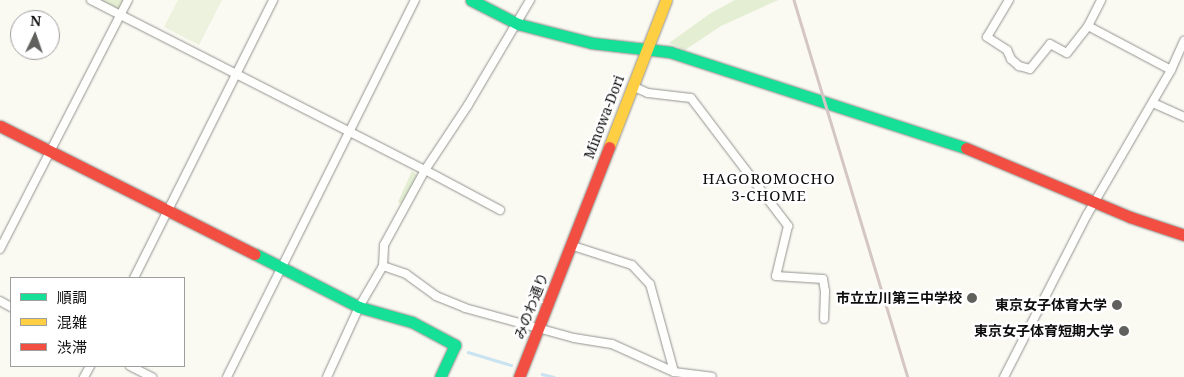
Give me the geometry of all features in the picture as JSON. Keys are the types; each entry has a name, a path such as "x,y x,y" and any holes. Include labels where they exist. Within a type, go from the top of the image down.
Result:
{"street":[{"path":"91,0 237,73 500,210"},
{"path":"0,250 128,0"},
{"path":"134,277 273,0"},
{"path":"227,377 415,0"},
{"path":"471,0 518,24 592,42 686,56 972,150 1130,217 1184,235"},
{"path":"327,377 358,308 383,266 384,245 425,170 518,24 530,0"},
{"name":"Minowa-Dori","path":"570,245 666,0"},
{"path":"1009,0 986,37 1006,50 1011,60 1019,66 1030,68 1050,44 1067,53 1088,26 1101,0"},
{"path":"1088,26 1171,70"},
{"path":"1004,377 1095,202 1171,70 1184,41"},
{"path":"632,86 648,93 691,98 788,226 776,276 823,279 825,291 824,319"},
{"path":"1152,103 1184,117"},
{"path":"0,126 358,308 412,322 455,345 440,377"},
{"path":"570,245 632,265 650,284 674,372"},
{"name":"みのわ通り","path":"519,377 570,245"},
{"path":"383,266 406,274 436,296 451,304 574,338 612,344 674,372 712,377"},
{"path":"132,367 152,377"}],"green space":[{"path":"97,0 124,0 119,10"},
{"path":"178,0 222,0 199,45 164,27"},
{"path":"735,0 778,0 721,26 685,50 669,43 711,13"},
{"path":"412,171 418,176 404,205 398,202"}],"waterway":[{"path":"468,352 511,365"},
{"path":"542,374 554,377"}],"railway":[{"path":"794,0 908,377"}],"traffic: fast":[{"path":"471,0 518,24 592,43 670,52 966,148"},
{"path":"255,254 359,307 412,322 455,345 440,377"}],"traffic: slow":[{"path":"609,147 666,0"}],"traffic: jam":[{"path":"0,126 255,254"},
{"path":"519,377 609,147"},
{"path":"966,148 1130,217 1184,235"}],"place":[{"name":"市立立川第三中学校","path":"972,298"},
{"name":"東京女子体育大学","path":"1117,305"},
{"name":"東京女子体育短期大学","path":"1124,331"}],"district":[{"name":"HAGOROMOCHO 3-CHOME","path":"769,186"}]}
